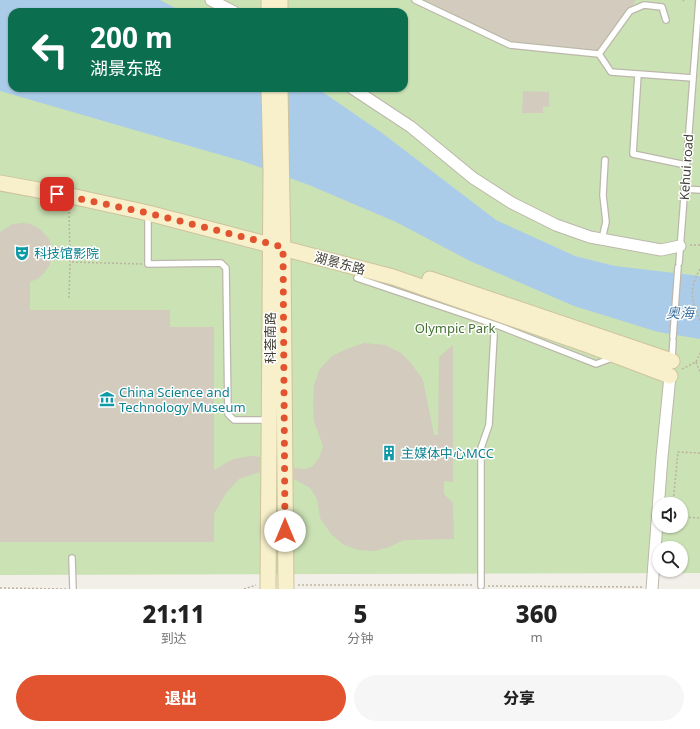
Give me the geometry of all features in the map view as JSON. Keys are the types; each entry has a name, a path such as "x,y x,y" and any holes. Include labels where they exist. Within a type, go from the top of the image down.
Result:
{"street":[{"path":"212,0 227,8"},
{"name":"科荟南路","path":"269,92 276,173"},
{"name":"科荟南路","path":"280,92 276,173 276,241 286,587"},
{"path":"358,92 410,127 473,178 512,203 556,225 590,237 661,250 680,246"},
{"name":"湖景东路","path":"0,174 105,194 276,241"},
{"name":"湖景东路","path":"0,183 71,196 401,269 628,355 671,369"},
{"name":"科荟南路","path":"268,586 270,262 276,241"},
{"name":"Kehui road","path":"649,588 671,369"}],"lane":[{"path":"415,0 510,45 599,54"},
{"name":"Kehui road","path":"671,369 699,0"},
{"path":"599,54 630,12 644,5 662,7 666,20"},
{"path":"599,54 611,72 693,78"},
{"path":"638,74 633,154 686,165"},
{"path":"602,239 606,222 603,195 605,160"},
{"path":"684,189 700,190"},
{"path":"148,213 148,264 221,263 226,268 228,414 234,420 269,420"},
{"path":"357,278 499,326 596,364 628,355"},
{"path":"481,586 481,448 489,425 494,335"},
{"path":"72,558 73,589"}],"path":[{"path":"70,298 69,207 71,196"},
{"path":"70,262 148,264"},
{"path":"700,269 694,281 692,297 700,321"},
{"path":"671,369 684,368 696,362 700,353"},
{"path":"696,362 700,372"},
{"path":"674,497 678,452 700,453"},
{"path":"688,517 700,518"},
{"path":"244,589 256,585 268,586"},
{"path":"286,587 641,586 649,588"},
{"path":"0,588 73,589"}],"green space":[{"name":"Olympic Park","path":"0,0 700,0 700,573 688,573 688,541 652,541 652,573 0,575"}],"water":[{"name":"奥海","path":"0,0 160,0 175,8 8,8 8,92 323,92 382,133 496,220 575,256 615,266 700,276 700,339 658,332 574,306 470,261 396,222 309,185 245,162 0,91"}],"building":[{"path":"425,0 636,0 632,6 627,9 597,50 511,41"},
{"path":"523,91 549,92 549,107 543,106 543,113 522,113"},
{"name":"China Science and Technology Museum","path":"13,224 30,224 40,229 49,239 52,250 52,258 45,272 39,278 30,282 30,310 170,310 170,327 214,327 214,470 233,459 251,456 260,457 260,472 239,479 226,493 214,514 214,542 0,542 0,233"},
{"name":"主媒体中心MCC","path":"364,343 385,345 401,353 411,363 423,380 434,435 438,435 439,357 453,345 453,482 444,481 444,494 453,503 454,539 404,540 389,547 375,551 359,550 344,545 331,534 320,518 317,499 310,488 294,479 294,468 305,469 312,467 319,458 323,446 314,421 313,405 314,385 319,370 332,356"}],"place":[{"name":"科技馆影院","path":"22,253"},
{"name":"China Science and Technology Museum","path":"107,399"},
{"name":"主媒体中心MCC","path":"389,453"}],"route":[{"path":"57,194 148,213 283,247 285,531"}]}
